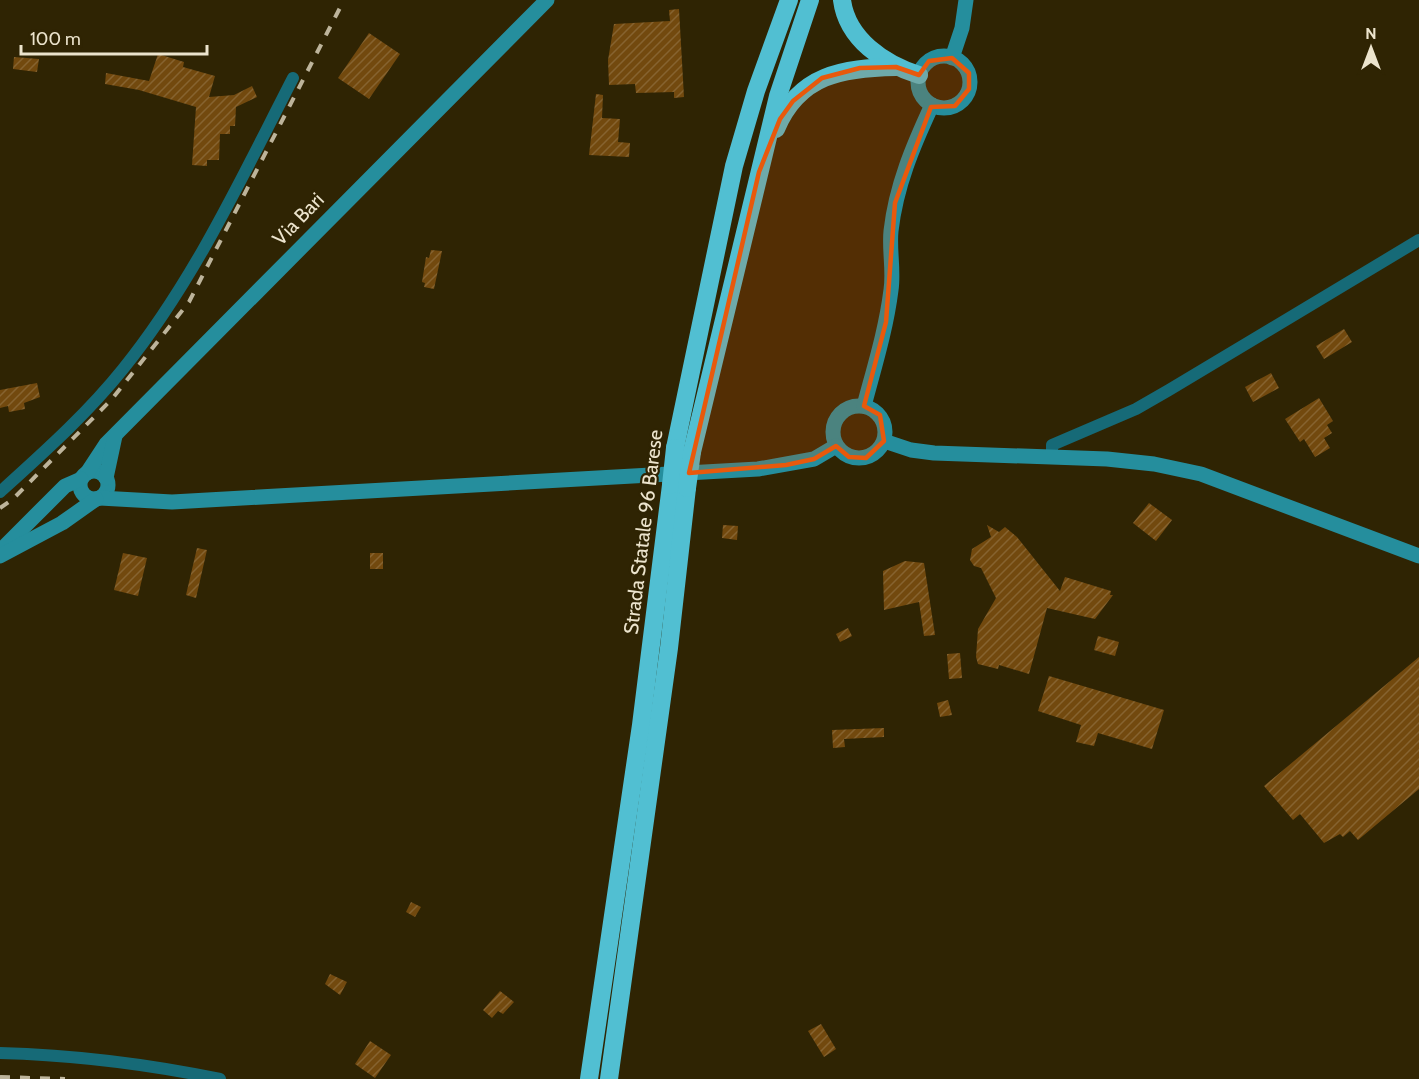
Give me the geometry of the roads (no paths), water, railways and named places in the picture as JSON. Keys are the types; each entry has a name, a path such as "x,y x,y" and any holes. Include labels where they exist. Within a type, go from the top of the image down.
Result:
{"highway":[{"name":"Strada Statale 96 Barese","path":"589,1079 684,450 734,166 756,91 789,0"},
{"name":"Strada Statale 96 Barese","path":"684,450 778,96 810,0"},
{"path":"842,0 849,22 861,39 896,67 919,75"},
{"path":"759,172 780,119 806,88 841,71 896,67"},
{"name":"Strada Statale 96 Barese","path":"609,1079 669,648 679,486"}],"main road":[{"name":"Via Bari","path":"0,550 65,486 84,476 97,454 391,154 547,0"},
{"path":"952,58 962,28 966,0"},
{"path":"944,56 952,58 959,61 969,73 969,89 961,102 947,108 932,105 919,89 919,75 928,61 944,56"},
{"path":"864,406 886,322 892,286 891,233 895,203 912,149 932,105"},
{"path":"864,406 880,415 886,432 884,441 873,455 857,459 849,457 836,446 833,438 835,421 847,409 864,406"},
{"path":"0,556 62,523 107,491 115,436"},
{"path":"884,441 911,450 934,453 1130,461 1201,474 1419,556"},
{"path":"147,502 107,480 99,472 84,476 81,492 87,498 147,502 172,502 758,469 814,459 836,446"}],"street":[{"path":"0,492 94,402 124,368 194,267 293,78"},
{"path":"1052,458 1052,445 1152,399 1419,240"},
{"path":"0,1053 72,1056 161,1067 220,1079"}],"railway":[{"path":"0,508 13,499 112,399 189,302 344,0"},
{"path":"0,1077 65,1079"}]}
